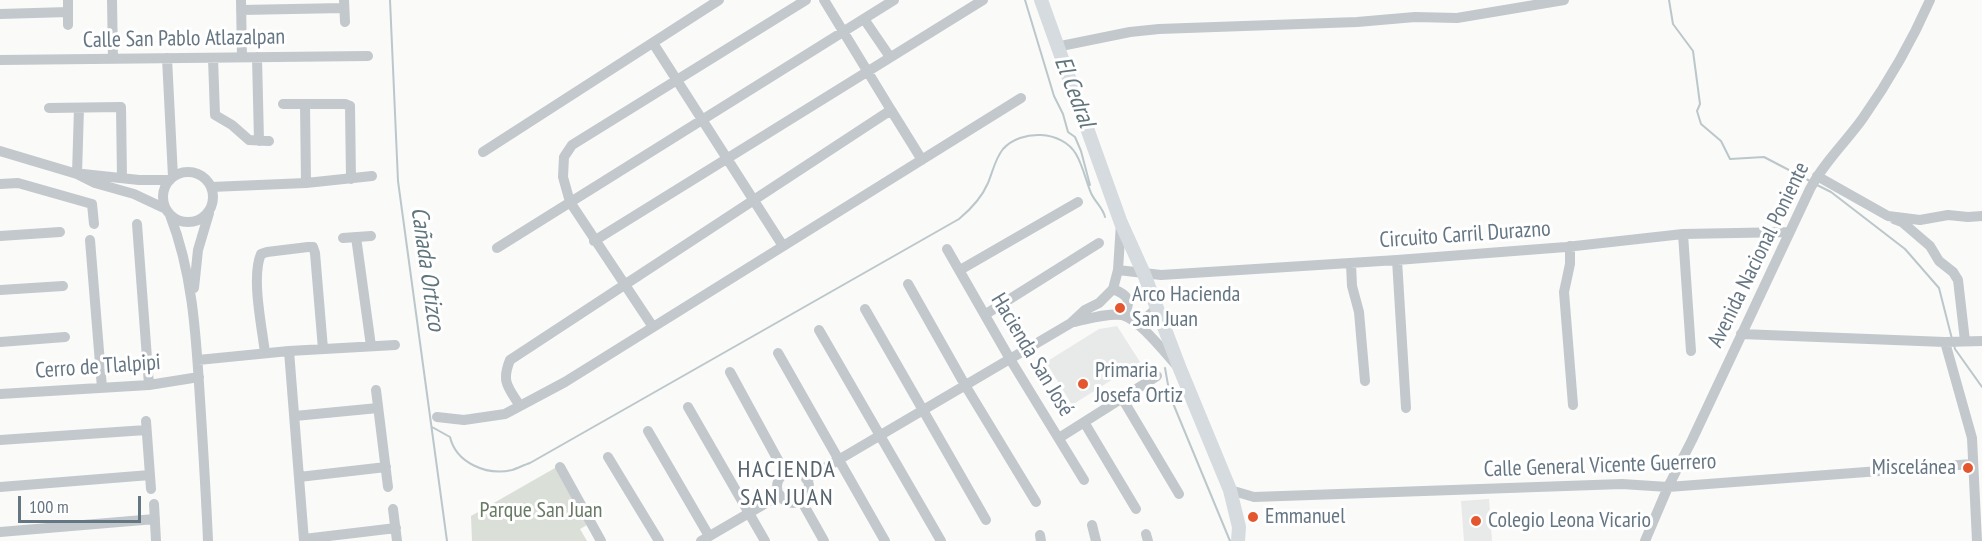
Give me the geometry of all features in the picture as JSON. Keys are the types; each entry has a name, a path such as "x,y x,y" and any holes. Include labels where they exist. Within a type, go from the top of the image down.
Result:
{"main road":[{"path":"1041,0 1120,223 1144,274 1230,490 1239,527 1238,541"}],"street":[{"path":"68,0 68,25"},
{"path":"112,0 113,59"},
{"path":"483,152 719,0"},
{"path":"653,327 570,202 563,177 564,157 572,145 806,0"},
{"path":"824,0 922,160"},
{"path":"497,248 894,0"},
{"path":"594,241 890,57 963,5 983,0"},
{"path":"1056,47 1150,29 1358,22 1415,17 1457,18 1564,0"},
{"name":"Avenida Nacional Poniente","path":"1645,541 1659,513 1668,487 1810,189 1817,176 1863,119 1916,32 1930,0"},
{"path":"242,57 241,5 344,4 345,22"},
{"path":"0,14 68,12"},
{"path":"864,19 890,57"},
{"path":"653,43 783,246"},
{"name":"Calle San Pablo Atlazalpan","path":"0,60 368,56"},
{"path":"213,58 215,115 232,125 249,140 264,141 256,57"},
{"path":"167,58 172,178 163,194 179,237 192,301 198,360 208,541"},
{"path":"437,417 464,420 505,414 520,406 653,327 1021,98"},
{"path":"283,104 345,104 350,106 351,179"},
{"path":"305,104 306,183"},
{"path":"50,108 121,107 122,178"},
{"path":"77,174 79,108"},
{"path":"520,406 506,383 505,373 510,360 891,110"},
{"path":"0,151 77,174 95,183 150,200 183,222 198,221 209,211"},
{"path":"77,174 122,178 172,178 190,172 199,174 211,187 213,195 198,250 192,301"},
{"path":"211,187 306,183 372,176"},
{"path":"1817,176 1902,222 1930,246 1939,261 1953,272 1958,280 1965,342"},
{"path":"0,184 18,183 92,204 93,224"},
{"path":"960,270 1078,202"},
{"path":"1888,216 1920,220 1948,216 1982,216"},
{"path":"806,479 1071,323 1085,310 1099,303 1113,289 1118,270 1120,223"},
{"path":"137,224 149,385"},
{"path":"0,236 60,232"},
{"name":"Circuito Carril Durazno","path":"1118,270 1144,274 1351,264 1683,234 1789,232"},
{"path":"1683,234 1691,351"},
{"path":"343,238 371,236"},
{"path":"356,237 371,346"},
{"path":"90,240 102,388"},
{"path":"986,314 1099,243"},
{"path":"1570,246 1570,264 1564,292 1573,405"},
{"path":"265,353 256,274 261,254 313,247 323,349"},
{"name":"Hacienda San José","path":"947,249 1010,359 1084,480"},
{"path":"1397,260 1406,408"},
{"path":"1351,264 1352,286 1359,312 1365,381"},
{"path":"908,284 965,385 1036,502"},
{"path":"0,290 63,286"},
{"path":"1113,289 1124,293 1128,301 1124,315"},
{"path":"1138,325 1156,308"},
{"path":"866,309 986,520"},
{"path":"1071,323 1103,315 1124,315 1138,325 1180,369"},
{"path":"819,330 941,541"},
{"path":"1742,334 1945,342 1982,341"},
{"path":"0,342 65,337"},
{"path":"1945,342 1972,438 1977,541"},
{"path":"198,360 289,351 395,345"},
{"path":"289,351 304,540 396,528"},
{"path":"778,353 885,541"},
{"path":"730,372 785,473"},
{"path":"1059,438 1157,376"},
{"name":"Cerro de Tlalpipi","path":"0,394 149,385 199,377"},
{"path":"376,390 388,487"},
{"path":"1122,398 1179,494"},
{"path":"688,407 765,541"},
{"path":"295,416 378,408"},
{"path":"1084,422 1136,509"},
{"path":"0,440 146,425 151,489"},
{"path":"648,431 706,539 780,495"},
{"path":"608,457 658,541"},
{"name":"Calle General Vicente Guerrero","path":"1230,490 1254,497 1623,484 1668,487 1972,464"},
{"path":"300,477 386,467"},
{"path":"560,467 601,541"},
{"path":"794,471 806,479 807,493 801,500 787,501 780,495 777,486 785,473 794,471"},
{"path":"0,487 150,475"},
{"path":"801,500 824,541"},
{"path":"154,504 156,541"},
{"path":"393,509 397,541"},
{"path":"0,532 155,519"},
{"path":"1092,525 1096,541"},
{"path":"1239,527 1245,541"}],"shaded area":[{"name":"Primaria Josefa Ortiz","path":"1117,326 1140,362 1072,405 1046,362 1099,329"},
{"name":"Colegio Leona Vicario","path":"1489,499 1492,541 1464,541 1461,501"}],"green space":[{"name":"Parque San Juan","path":"555,468 587,525 580,529 587,541 472,541 471,516"}],"waterway":[{"name":"Cañada Ortizco","path":"390,0 398,181 447,541"},
{"name":"El Cedral","path":"1025,0 1054,96 1063,114 1068,132 1075,137 1081,151 1090,185"},
{"path":"1669,0 1673,24 1693,51 1700,104 1697,111 1701,124 1721,141 1730,159 1764,157 1810,181"},
{"path":"432,427 450,437 459,454 474,466 502,471 530,463 959,219 983,193 1003,149 1020,138 1041,135 1061,140 1070,146 1076,154 1091,193 1105,217"},
{"path":"1817,185 1831,192 1905,249 1939,288 1952,339"},
{"path":"1954,344 1955,349 1982,387"},
{"path":"1165,368 1170,396 1230,541"}],"place":[{"name":"Arco Hacienda San Juan","path":"1120,308"},
{"name":"Primaria Josefa Ortiz","path":"1083,384"},
{"name":"Miscelánea","path":"1968,468"},
{"name":"Emmanuel","path":"1253,517"},
{"name":"Colegio Leona Vicario","path":"1476,521"}],"district":[{"name":"HACIENDA SAN JUAN","path":"787,484"}]}
